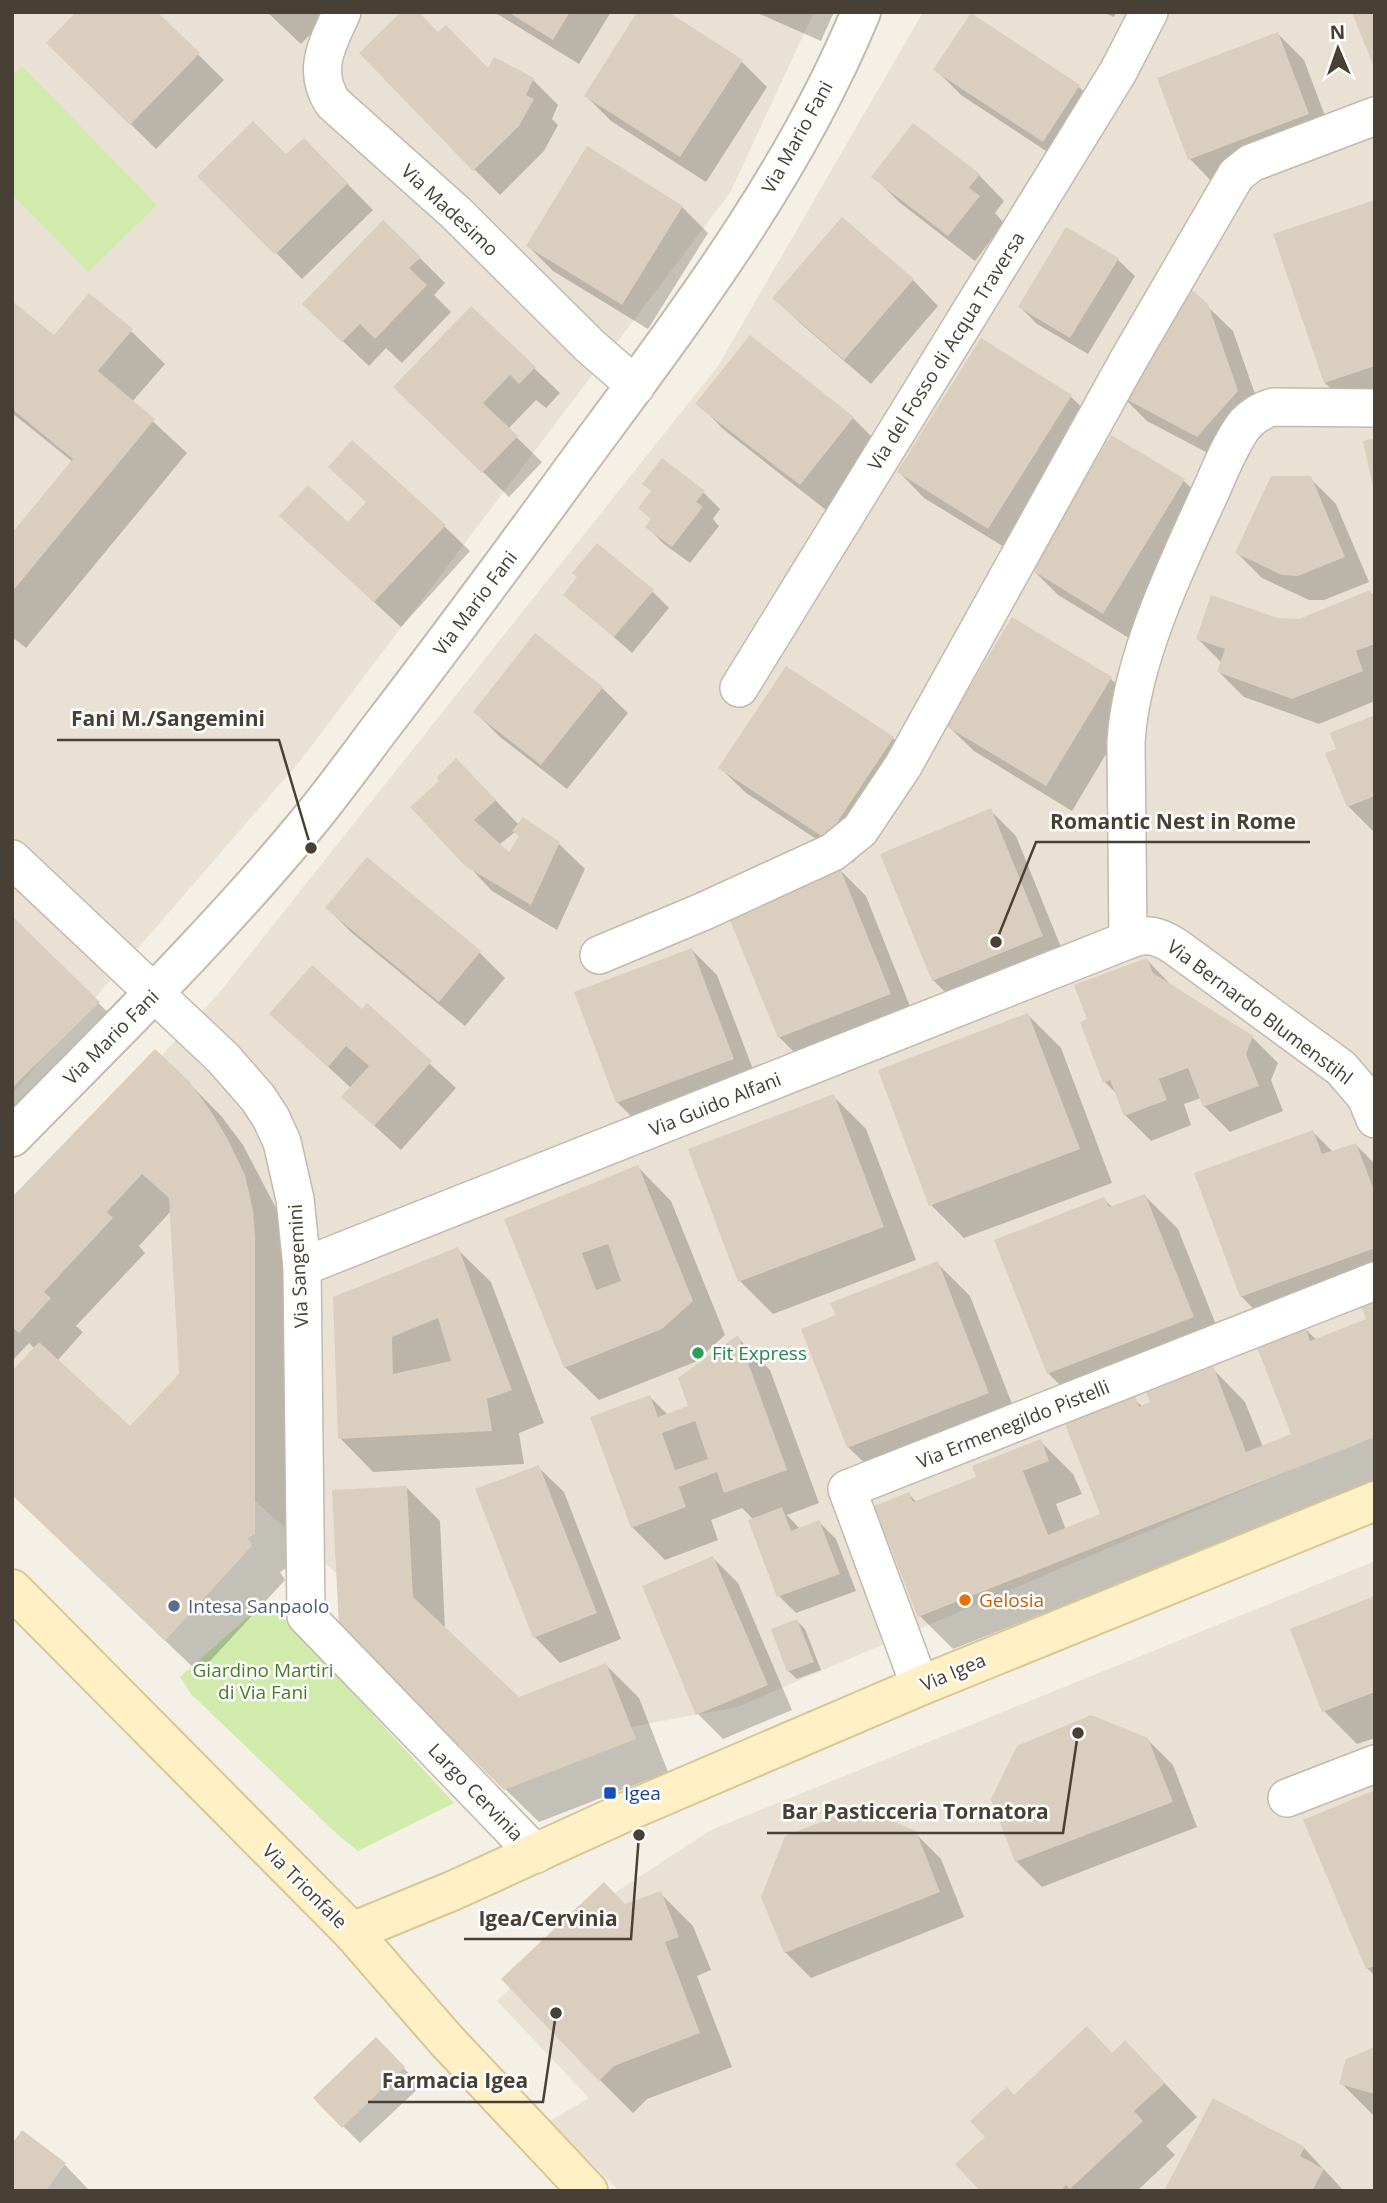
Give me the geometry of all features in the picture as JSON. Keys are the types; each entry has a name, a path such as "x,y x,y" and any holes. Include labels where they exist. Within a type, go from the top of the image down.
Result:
{"main road":[{"name":"Via Igea","path":"536,1854 621,1814 920,1686 1375,1501"},
{"name":"Via Trionfale","path":"12,1589 352,1932 446,2040 588,2191"},
{"name":"Largo Cervinia","path":"352,1932 536,1854"}],"street":[{"name":"Via Madesimo","path":"342,12 322,60 324,83 333,103 456,213 590,346 636,386"},
{"name":"Via Mario Fani","path":"12,1137 211,933 306,825 414,685 636,386 708,284 777,177 861,12"},
{"name":"Via del Fosso di Acqua Traversa","path":"739,688 1118,72 1149,12"},
{"path":"598,955 702,912 833,852 860,830 903,766 1117,379 1236,175 1251,163 1375,116"},
{"path":"1128,940 1128,719 1145,651 1210,494 1242,429 1260,411 1281,406 1375,408"},
{"name":"Via Sangemini","path":"12,859 223,1058 258,1098 282,1142 295,1199 302,1267 306,1616"},
{"name":"Via Bernardo Blumenstihl","path":"1128,940 1150,934 1176,947 1340,1068 1366,1097 1375,1119"},
{"name":"Via Guido Alfani","path":"302,1267 1128,940"},
{"name":"Via Ermenegildo Pistelli","path":"920,1686 846,1489 1375,1281"},
{"name":"Largo Cervinia","path":"306,1616 536,1854"},
{"path":"1287,1798 1375,1764"}],"shaded area":[{"path":"12,12 814,12 730,193 300,761 12,1094"},
{"path":"923,12 1375,12 1375,1434 737,1707 503,1751 346,1582 256,1502 12,1477 12,1219 219,993 718,366"},
{"path":"1375,1561 1375,2191 619,2191 550,2121 589,2098 497,2001 587,1911 711,1830"}],"green space":[{"path":"22,66 157,205 88,272 12,194 12,76"},
{"name":"Giardino Martiri di Via Fani","path":"256,1610 282,1616 454,1803 358,1851 191,1694 180,1677"}],"building":[{"path":"76,12 157,12 200,53 130,125 46,43"},
{"path":"401,12 419,12 438,32 446,25 488,68 494,57 534,78 526,95 534,99 519,126 473,171 359,53"},
{"path":"508,12 570,12 553,40"},
{"path":"637,12 668,12 743,60 680,157 584,96"},
{"path":"1352,12 1375,12 1375,70"},
{"path":"971,13 1080,85 1043,142 933,70"},
{"path":"1278,32 1309,114 1188,160 1157,78"},
{"path":"253,121 286,154 304,138 348,183 275,255 197,176"},
{"path":"913,123 980,174 969,188 980,196 948,236 871,177"},
{"path":"587,146 683,206 622,305 526,246"},
{"path":"1375,200 1375,366 1324,383 1273,234"},
{"path":"842,217 914,279 844,360 772,298"},
{"path":"383,220 421,257 409,268 427,285 375,339 360,324 342,342 302,304"},
{"path":"1066,227 1119,258 1070,338 1018,307"},
{"path":"1186,285 1208,304 1238,391 1197,437 1120,396"},
{"path":"89,293 133,329 98,371 155,419 12,592 12,533 73,459 12,409 12,301 54,335"},
{"path":"471,306 536,367 519,384 510,375 483,403 518,436 482,473 393,387"},
{"path":"750,335 854,417 800,485 695,404"},
{"path":"981,338 1072,395 988,529 897,472"},
{"path":"1111,435 1185,479 1103,614 1030,569"},
{"path":"1375,438 1375,492 1374,492 1363,441"},
{"path":"352,440 446,525 374,602 279,516 308,485 348,522 366,502 328,467"},
{"path":"662,458 705,491 696,502 703,507 672,547 645,527 651,519 638,508 651,491 642,484"},
{"path":"1271,476 1311,476 1345,557 1298,576 1282,575 1235,553"},
{"path":"597,543 654,590 614,637 563,595 577,577 572,573"},
{"path":"1370,590 1375,602 1375,644 1356,651 1363,671 1292,699 1217,672 1225,649 1196,639 1211,595 1278,618 1299,619"},
{"path":"1012,617 1112,677 1046,786 946,726"},
{"path":"535,633 603,687 541,765 473,712"},
{"path":"786,666 894,737 826,839 718,768"},
{"path":"1375,715 1375,796 1347,807 1325,753 1336,749 1330,733"},
{"path":"456,758 496,800 474,820 509,852 519,836 512,831 523,817 560,842 531,905 465,866 410,807 439,781 437,777"},
{"path":"991,808 1043,936 932,981 880,854"},
{"path":"367,857 481,951 439,1002 325,908"},
{"path":"840,868 891,994 778,1038 727,913"},
{"path":"12,916 100,1002 12,1088"},
{"path":"692,948 734,1059 616,1103 574,992"},
{"path":"1147,958 1153,973 1253,1036 1246,1054 1259,1086 1203,1107 1188,1068 1159,1079 1167,1100 1124,1116 1110,1080 1103,1083 1080,1022 1087,1019 1074,985"},
{"path":"312,965 362,1009 367,1003 432,1061 374,1126 341,1097 369,1066 346,1046 328,1067 269,1014"},
{"path":"1028,1013 1080,1149 929,1206 878,1070"},
{"path":"155,1049 189,1081 227,1138 245,1175 253,1210 255,1237 255,1534 248,1538 252,1546 165,1641 12,1495 12,1371 39,1342 130,1426 179,1374 169,1198 142,1174 107,1212 113,1218 44,1292 51,1298 19,1333 12,1327 12,1197"},
{"path":"834,1094 884,1227 738,1282 688,1149"},
{"path":"1313,1130 1322,1154 1356,1143 1375,1193 1375,1248 1240,1297 1194,1173"},
{"path":"638,1165 693,1301 662,1329 564,1368 504,1219","holes":["608,1244 621,1281 596,1290 582,1253"]},
{"path":"1145,1194 1194,1317 1047,1374 994,1240 1104,1197 1109,1207"},
{"path":"458,1247 512,1390 487,1399 492,1431 338,1439 333,1297","holes":["438,1318 451,1361 393,1374 392,1337"]},
{"path":"938,1261 989,1393 847,1448 801,1329 836,1315 830,1303"},
{"path":"1375,1300 1375,1437 918,1617 874,1506 909,1492 913,1502 976,1477 972,1466 1041,1439 1049,1461 1023,1471 1048,1535 1100,1514 1065,1424 1135,1396 1139,1407 1150,1402 1146,1393 1213,1366 1246,1452 1291,1434 1256,1345 1305,1326 1310,1341 1366,1319 1361,1306"},
{"path":"738,1335 787,1470 724,1493 717,1472 679,1487 686,1507 631,1528 590,1417 650,1395 658,1417 688,1406 678,1378","holes":["695,1421 708,1459 675,1470 662,1433"]},
{"path":"539,1465 597,1613 533,1638 475,1489"},
{"path":"407,1486 413,1597 519,1697 606,1663 636,1739 504,1790 339,1627 332,1490"},
{"path":"782,1507 791,1531 819,1520 840,1574 777,1597 748,1520"},
{"path":"713,1556 768,1685 696,1715 642,1586"},
{"path":"1375,1596 1375,1692 1322,1712 1290,1629"},
{"path":"797,1619 814,1662 787,1672 771,1629"},
{"path":"1091,1715 1148,1738 1173,1802 1015,1862 991,1799 1017,1746"},
{"path":"1375,1790 1375,1966 1366,1969 1303,1820"},
{"path":"859,1807 916,1831 940,1892 784,1953 761,1897 785,1836"},
{"path":"604,1882 625,1904 661,1891 679,1937 665,1942 700,2033 614,2066 599,2081 501,1979"},
{"path":"1087,2026 1112,2053 1125,2040 1165,2083 1134,2111 1143,2121 1070,2189 1066,2185 1060,2191 980,2191 955,2164 985,2137 970,2121 1007,2087 1014,2095"},
{"path":"376,2037 405,2067 342,2128 313,2098"},
{"path":"1375,2047 1375,2094 1339,2084 1346,2059"},
{"path":"1213,2098 1305,2147 1300,2156 1324,2169 1312,2191 1164,2191"},
{"path":"22,2130 66,2163 46,2191 12,2191 12,2144"}],"place":[{"name":"Fani M./Sangemini","path":"311,848"},
{"name":"Romantic Nest in Rome","path":"996,942"},
{"name":"Fit Express","path":"698,1353"},
{"name":"Gelosia","path":"965,1600"},
{"name":"Intesa Sanpaolo","path":"174,1606"},
{"name":"Bar Pasticceria Tornatora","path":"1078,1733"},
{"name":"Igea","path":"610,1793"},
{"name":"Igea/Cervinia","path":"639,1835"},
{"name":"Farmacia Igea","path":"556,2013"}]}
